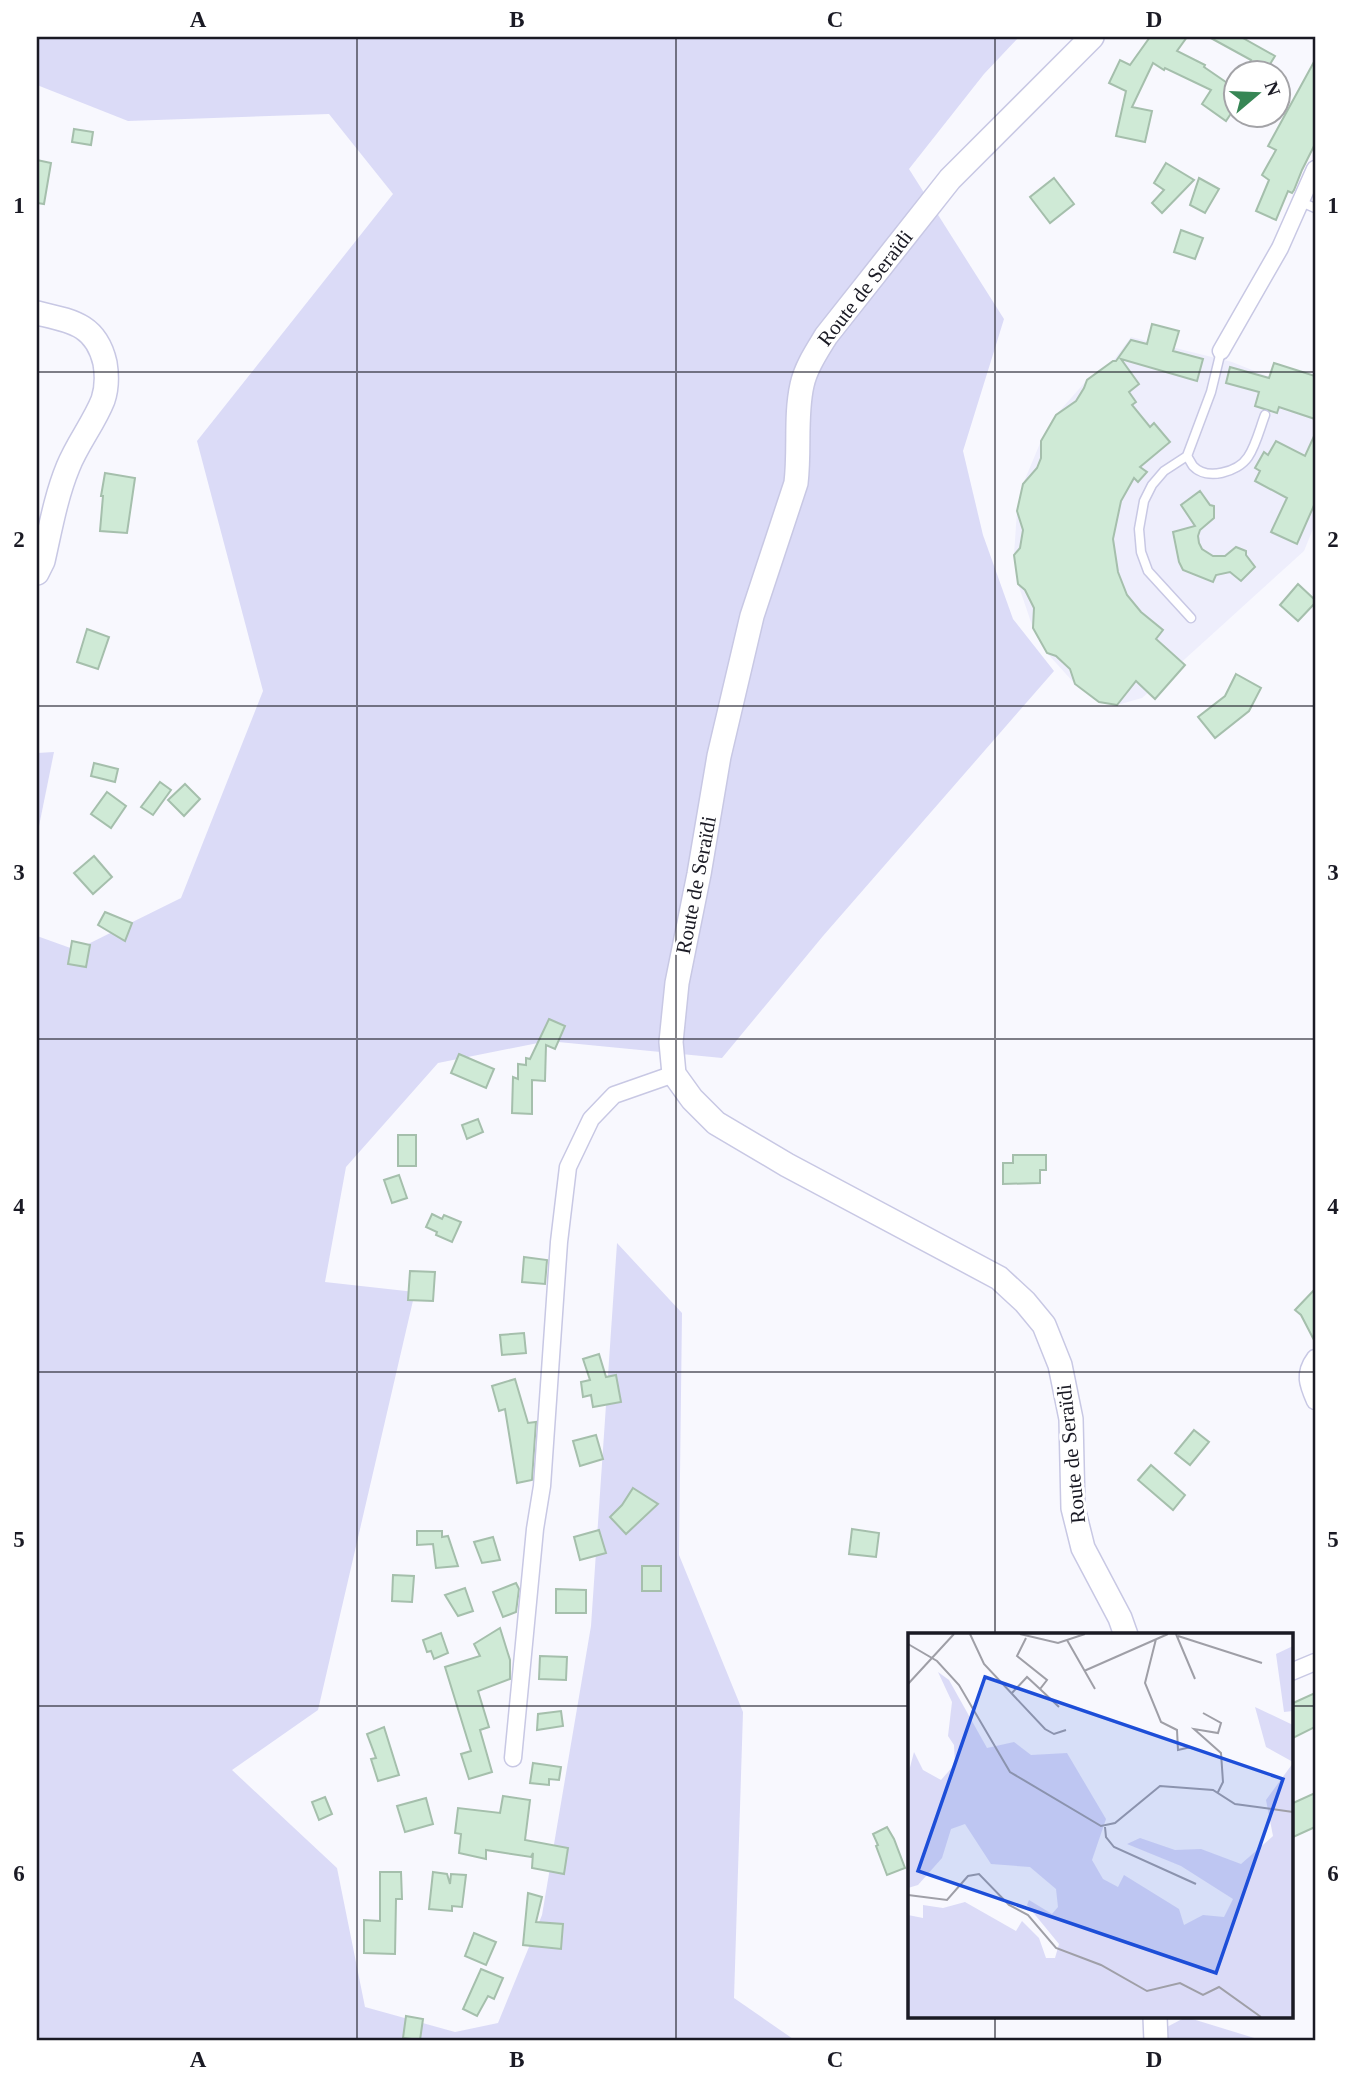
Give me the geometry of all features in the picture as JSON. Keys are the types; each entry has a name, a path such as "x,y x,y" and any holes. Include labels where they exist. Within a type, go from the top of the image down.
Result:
{"main road":[{"name":"Route de Seraïdi","path":"1092,37 950,179 826,336 812,359 802,384 799,407 796,483 752,616 719,755 677,984 671,1042 674,1074 692,1099 716,1123 787,1165 999,1278 1025,1302 1044,1325 1060,1365 1071,1419 1073,1508 1083,1548 1125,1633"},
{"path":"37,313 76,323 90,333 102,353 106,384 103,400 66,471 43,561 37,573"},
{"path":"1155,2018 1156,2041"}],"street":[{"path":"1221,351 1308,205 1315,169"},
{"path":"513,1758 535,1529 542,1486 559,1241 568,1167 591,1119 614,1095 674,1074"},
{"path":"1315,1358 1307,1382 1315,1401"},
{"path":"1292,1672 1315,1662"}],"lane":[{"path":"1191,618 1148,571 1141,552 1139,529 1144,502 1152,485 1164,471 1187,456 1211,392 1221,351"},
{"path":"1187,456 1193,466 1212,474 1238,467 1247,458 1265,415"}],"shaded area":[{"path":"37,37 1019,37 984,74 909,169 1004,319 963,451 983,535 1013,619 1054,671 823,936 722,1058 548,1041 438,1063 346,1167 325,1282 415,1292 318,1710 232,1770 337,1868 365,2007 455,2032 498,2023 542,1915 591,1626 617,1243 682,1313 679,1555 743,1712 734,1998 796,2041 37,2041 37,936 76,950 181,898 263,691 197,441 393,194 329,114 128,121 37,85"},
{"path":"1131,337 1232,362 1315,395 1315,524 1304,551 1142,698 1117,705 1099,702 1075,684 1047,653 1033,628 1018,584 1014,555 1017,511 1023,484 1041,441 1056,415 1087,380 1113,361"},
{"path":"54,752 37,836 37,753"},
{"path":"1184,2018 1189,2018 1264,2041 1140,2041"}],"building":[{"path":"1150,37 1187,37 1177,51 1205,65 1204,67 1222,79 1222,118 1202,104 1211,90 1153,63 1132,107 1152,111 1145,142 1116,136 1126,91 1109,83 1120,60 1130,65"},
{"path":"1209,37 1241,37 1275,56 1273,60 1251,60"},
{"path":"1315,60 1315,144 1294,190 1292,193 1288,191 1276,220 1256,211 1269,180 1262,175 1276,150 1268,146 1277,130 1292,130 1292,102"},
{"path":"74,129 93,132 91,145 72,142"},
{"path":"37,160 51,163 44,204 37,203"},
{"path":"1166,163 1194,180 1162,213 1152,203 1164,190 1154,183"},
{"path":"1054,178 1074,204 1050,223 1030,197"},
{"path":"1199,178 1219,189 1205,213 1190,205"},
{"path":"1181,230 1203,238 1195,259 1174,252"},
{"path":"1152,324 1179,331 1173,351 1203,359 1197,381 1121,359 1139,384 1129,392 1136,402 1132,405 1150,427 1154,423 1170,442 1140,467 1147,472 1138,482 1134,478 1121,501 1113,539 1118,572 1127,595 1141,612 1163,630 1156,639 1185,665 1155,699 1136,681 1117,705 1099,702 1075,684 1070,669 1056,656 1047,653 1033,628 1034,608 1025,590 1018,584 1014,555 1020,548 1023,530 1017,511 1023,484 1037,468 1041,458 1041,441 1056,415 1076,401 1087,380 1116,361 1131,340 1147,344"},
{"path":"1274,363 1315,376 1315,419 1279,407 1277,413 1255,406 1259,392 1226,383 1230,367 1269,378"},
{"path":"1315,434 1315,503 1297,544 1271,532 1287,498 1255,481 1260,471 1255,468 1264,452 1268,455 1276,441 1305,456"},
{"path":"105,473 135,478 127,533 100,531"},
{"path":"1200,491 1210,505 1214,506 1214,518 1200,530 1199,543 1202,549 1213,556 1225,556 1236,547 1246,551 1255,567 1241,581 1230,572 1216,575 1213,582 1183,570 1179,562 1173,532 1195,526 1181,505"},
{"path":"1298,584 1315,603 1298,621 1280,605"},
{"path":"87,629 109,637 98,669 77,662"},
{"path":"1236,674 1261,688 1249,711 1215,738 1198,717 1225,696"},
{"path":"94,763 118,769 115,782 91,776"},
{"path":"160,782 171,790 153,815 141,807"},
{"path":"185,784 200,799 184,816 168,800"},
{"path":"107,792 126,806 111,828 91,814"},
{"path":"94,856 112,877 93,894 74,873"},
{"path":"105,912 132,923 125,941 98,925"},
{"path":"72,941 90,945 86,967 68,964"},
{"path":"549,1019 565,1026 555,1049 546,1045 545,1081 532,1080 532,1114 512,1113 513,1077 518,1079 518,1064 526,1065 526,1058 530,1059"},
{"path":"459,1054 494,1069 486,1088 451,1073"},
{"path":"478,1119 483,1132 467,1139 462,1125"},
{"path":"398,1135 416,1135 416,1166 398,1166"},
{"path":"1013,1155 1046,1155 1046,1170 1040,1170 1040,1183 1003,1184 1003,1163 1013,1163"},
{"path":"399,1175 407,1198 392,1203 384,1180"},
{"path":"432,1214 442,1219 444,1215 461,1222 452,1242 426,1227"},
{"path":"524,1257 547,1260 545,1284 522,1282"},
{"path":"410,1271 435,1272 433,1301 408,1300"},
{"path":"1315,1289 1315,1342 1301,1315 1295,1310"},
{"path":"524,1333 526,1353 502,1355 500,1335"},
{"path":"599,1354 606,1377 616,1375 621,1402 593,1407 591,1395 583,1397 581,1382 590,1380 583,1359"},
{"path":"515,1379 528,1423 536,1422 532,1480 517,1483 505,1409 499,1411 492,1386"},
{"path":"1194,1430 1209,1442 1190,1465 1175,1453"},
{"path":"596,1435 603,1459 580,1466 573,1441"},
{"path":"1151,1465 1185,1495 1173,1510 1138,1480"},
{"path":"633,1488 658,1504 626,1534 610,1517"},
{"path":"852,1529 879,1533 876,1557 849,1554"},
{"path":"599,1530 606,1553 580,1560 574,1537"},
{"path":"417,1531 442,1531 442,1537 448,1536 458,1566 436,1568 433,1544 417,1545"},
{"path":"493,1537 500,1560 482,1563 474,1542"},
{"path":"642,1566 661,1566 661,1591 642,1591"},
{"path":"393,1575 414,1576 412,1602 392,1601"},
{"path":"516,1583 519,1589 516,1612 503,1617 493,1592"},
{"path":"465,1588 473,1611 458,1616 445,1595"},
{"path":"556,1589 586,1590 586,1613 556,1613"},
{"path":"500,1628 510,1660 510,1679 478,1691 489,1727 480,1730 492,1772 469,1779 461,1754 471,1751 445,1667 480,1656 474,1644"},
{"path":"441,1633 448,1653 434,1659 431,1651 427,1652 423,1640"},
{"path":"540,1656 567,1657 566,1680 539,1679"},
{"path":"1315,1693 1315,1727 1292,1738 1292,1704"},
{"path":"561,1711 563,1726 537,1730 538,1714"},
{"path":"384,1727 399,1775 378,1781 371,1759 376,1758 367,1734"},
{"path":"533,1763 561,1767 559,1780 549,1779 549,1785 530,1783"},
{"path":"1315,1793 1315,1827 1292,1838 1292,1804"},
{"path":"503,1796 530,1800 525,1840 568,1848 564,1874 532,1868 533,1853 531,1857 486,1850 486,1859 459,1853 461,1834 455,1833 458,1808 500,1813"},
{"path":"325,1797 332,1814 319,1820 312,1802"},
{"path":"426,1798 433,1824 405,1832 397,1806"},
{"path":"887,1827 905,1868 887,1875 873,1834"},
{"path":"380,1872 401,1872 402,1899 396,1899 395,1954 364,1953 364,1920 380,1921"},
{"path":"433,1872 447,1874 450,1884 451,1874 466,1875 462,1907 452,1906 452,1911 429,1909"},
{"path":"528,1893 542,1897 536,1922 563,1924 561,1949 523,1945"},
{"path":"474,1933 496,1942 486,1965 465,1956"},
{"path":"481,1969 503,1978 494,1999 488,1996 477,2016 463,2009"},
{"path":"406,2016 423,2019 420,2040 403,2038"}]}
